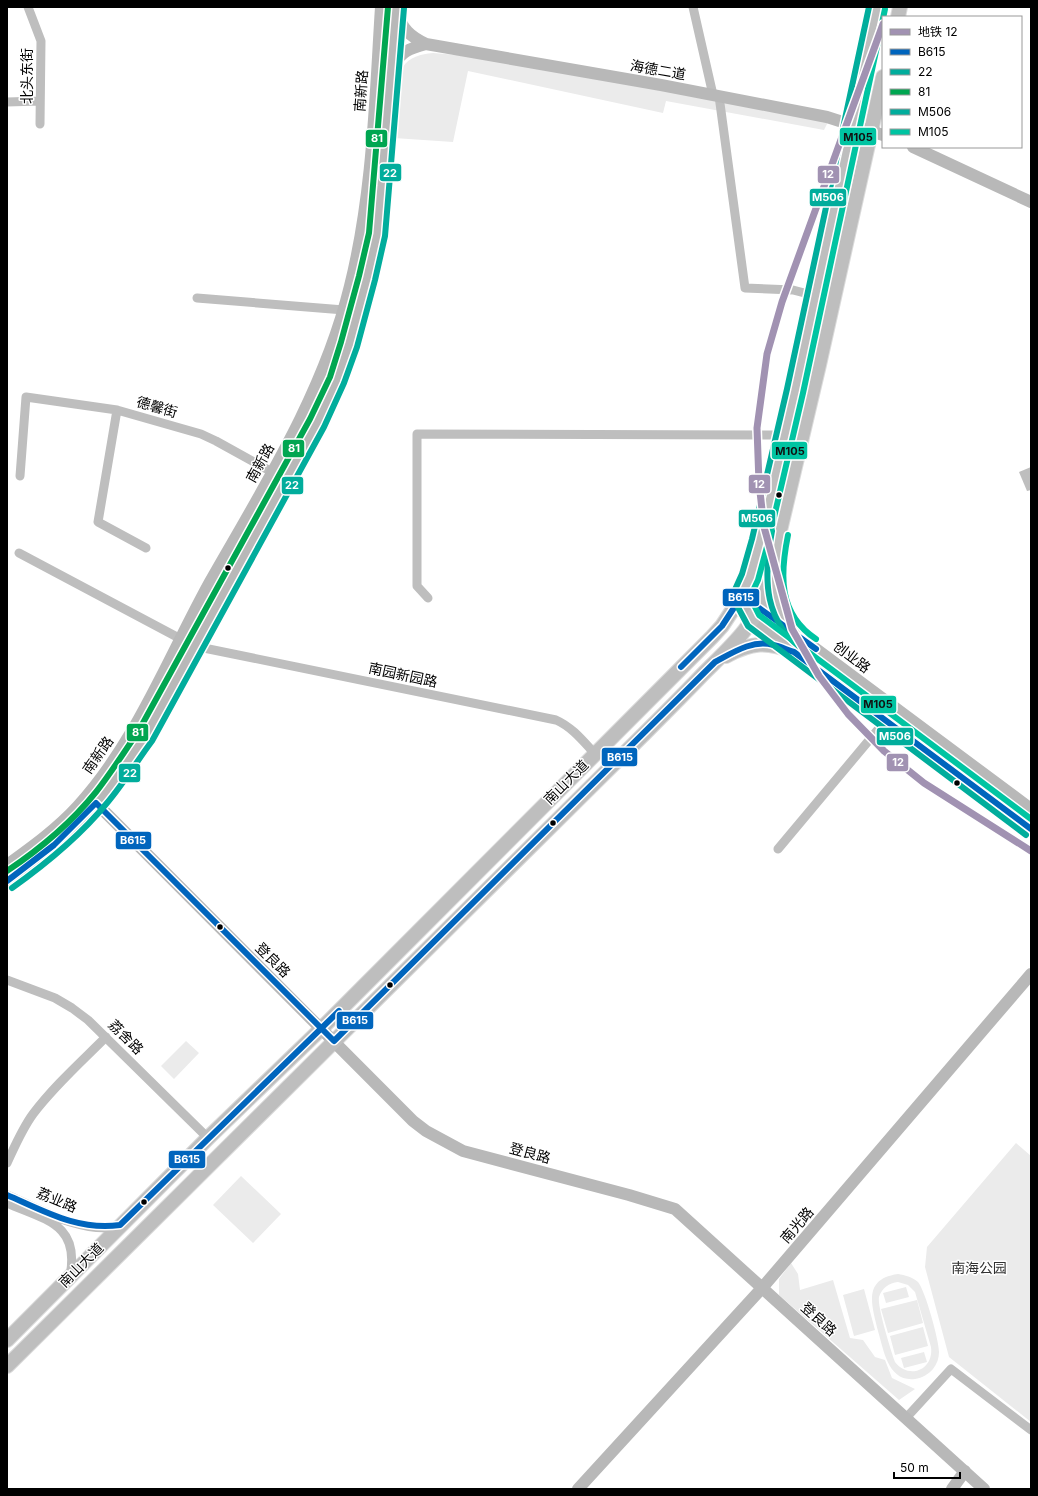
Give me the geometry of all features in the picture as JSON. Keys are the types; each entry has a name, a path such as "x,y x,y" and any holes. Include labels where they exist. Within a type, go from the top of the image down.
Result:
{"main road":[{"name":"南新路","path":"7,865 57,827 78,806 98,782 135,727 160,682 191,617 296,429 312,395 333,343 344,310 355,266 366,203 372,142 381,7"},
{"name":"南山大道","path":"7,1340 208,1138 321,1029 712,637 741,597 750,577 760,541 785,435 877,7"},
{"name":"南新路","path":"7,882 53,846 96,804 145,736 317,424 337,380 366,284 377,234 396,9"},
{"name":"海德二道","path":"396,9 401,24 406,31 414,38 426,44 827,116 877,133"},
{"name":"海德二道","path":"392,66 400,54 412,48 426,44"},
{"name":"南山大道","path":"7,1366 641,738 743,633 756,614 766,590 819,365 877,133 882,86"},
{"path":"915,148 1031,202"},
{"path":"777,543 775,580 777,599 783,616 796,634"},
{"name":"创业路","path":"741,597 794,652 1031,829"},
{"name":"创业路","path":"756,614 796,634 1031,809"},
{"path":"715,662 738,650 755,644 772,644 794,652"},
{"name":"登良路","path":"96,804 413,1121 426,1131 463,1151 629,1195 675,1209 984,1489"},
{"name":"南光路","path":"578,1489 762,1288 1031,974"},
{"path":"952,1489 965,1471"}],"street":[{"name":"北头东街","path":"28,7 41,41 40,124"},
{"path":"693,7 716,95 745,288 793,290 816,296"},
{"path":"7,102 40,101"},
{"path":"197,298 344,310"},
{"name":"德馨街","path":"20,476 26,397 117,410 201,434 272,472"},
{"path":"117,410 98,522 146,548"},
{"path":"428,598 417,586 417,434 785,435"},
{"name":"南园新园路","path":"19,553 194,646 556,720 571,729 595,754"},
{"path":"778,849 886,720"},
{"name":"荔舍路","path":"7,980 54,998 72,1008 88,1020 208,1138"},
{"path":"7,1163 33,1114 62,1081 106,1037"},
{"name":"荔业路","path":"7,1195 77,1224 91,1228 120,1226"},
{"name":"荔业路","path":"7,1203 52,1223 66,1235 72,1252 70,1276"},
{"path":"906,1418 951,1369 1031,1430"}],"green space":[{"path":"433,53 457,55 633,84 828,122 824,130 666,101 663,113 468,71 453,142 394,138 398,90 403,67 416,57"},
{"path":"186,1041 199,1053 174,1079 161,1066"},
{"name":"南海公园","path":"1016,1143 1031,1156 1031,1422 949,1357 925,1267 927,1247"},
{"path":"241,1176 281,1214 253,1243 213,1205"},
{"path":"791,1263 798,1274 800,1290 833,1280 850,1338 863,1340 875,1357 885,1360 892,1378 915,1389 899,1400 779,1295 779,1279"},
{"path":"898,1274 908,1276 916,1280 921,1287 928,1304 937,1337 939,1354 937,1363 933,1369 920,1378 906,1379 899,1376 893,1370 885,1356 872,1303 872,1295 874,1288 879,1282 887,1277","holes":["898,1282 908,1285 915,1292 931,1347 929,1362 925,1367 913,1371 907,1370 895,1362 879,1302 880,1294 889,1285"]},
{"path":"906,1287 909,1297 886,1303 883,1293"},
{"path":"864,1289 875,1330 854,1336 843,1295"},
{"path":"917,1300 923,1323 888,1333 881,1309"},
{"path":"923,1327 928,1346 895,1355 890,1336"},
{"path":"924,1352 927,1362 904,1368 901,1358"}],"shaded area":[{"path":"1031,467 1031,490 1027,491 1019,472"}],"metro line":[{"name":"12","path":"882,27 782,302 767,354 757,428 759,483 764,527 792,629 819,676 848,714 884,751 924,783 1031,851"}],"transit line":[{"name":"81","path":"7,871 43,845 66,825 102,785 138,732 310,419 330,377 359,276 369,233 388,7"},
{"name":"M506","path":"869,7 787,389 752,539 742,574 733,594 733,598 748,626 1026,835"},
{"name":"22","path":"12,888 38,869 86,827 125,780 152,741 324,427 344,383 357,347 385,236 404,8"},
{"name":"M105","path":"884,16 885,9"},
{"name":"M105","path":"882,23 803,393 768,543 758,580 750,597 759,615 1031,819"},
{"name":"M506","path":"772,531 769,549 768,583 774,614 782,628 793,641 808,653"},
{"name":"M105","path":"788,535 785,550 783,579 788,606 794,618 816,639"},
{"name":"B615","path":"681,667 722,626 741,597 759,608 816,649"},
{"name":"B615","path":"7,881 54,845 96,803 334,1041 715,662 750,645 758,644 776,646 794,652 1031,829"},
{"name":"B615","path":"7,1195 48,1213 76,1222 90,1225 120,1225 339,1011"}]}
